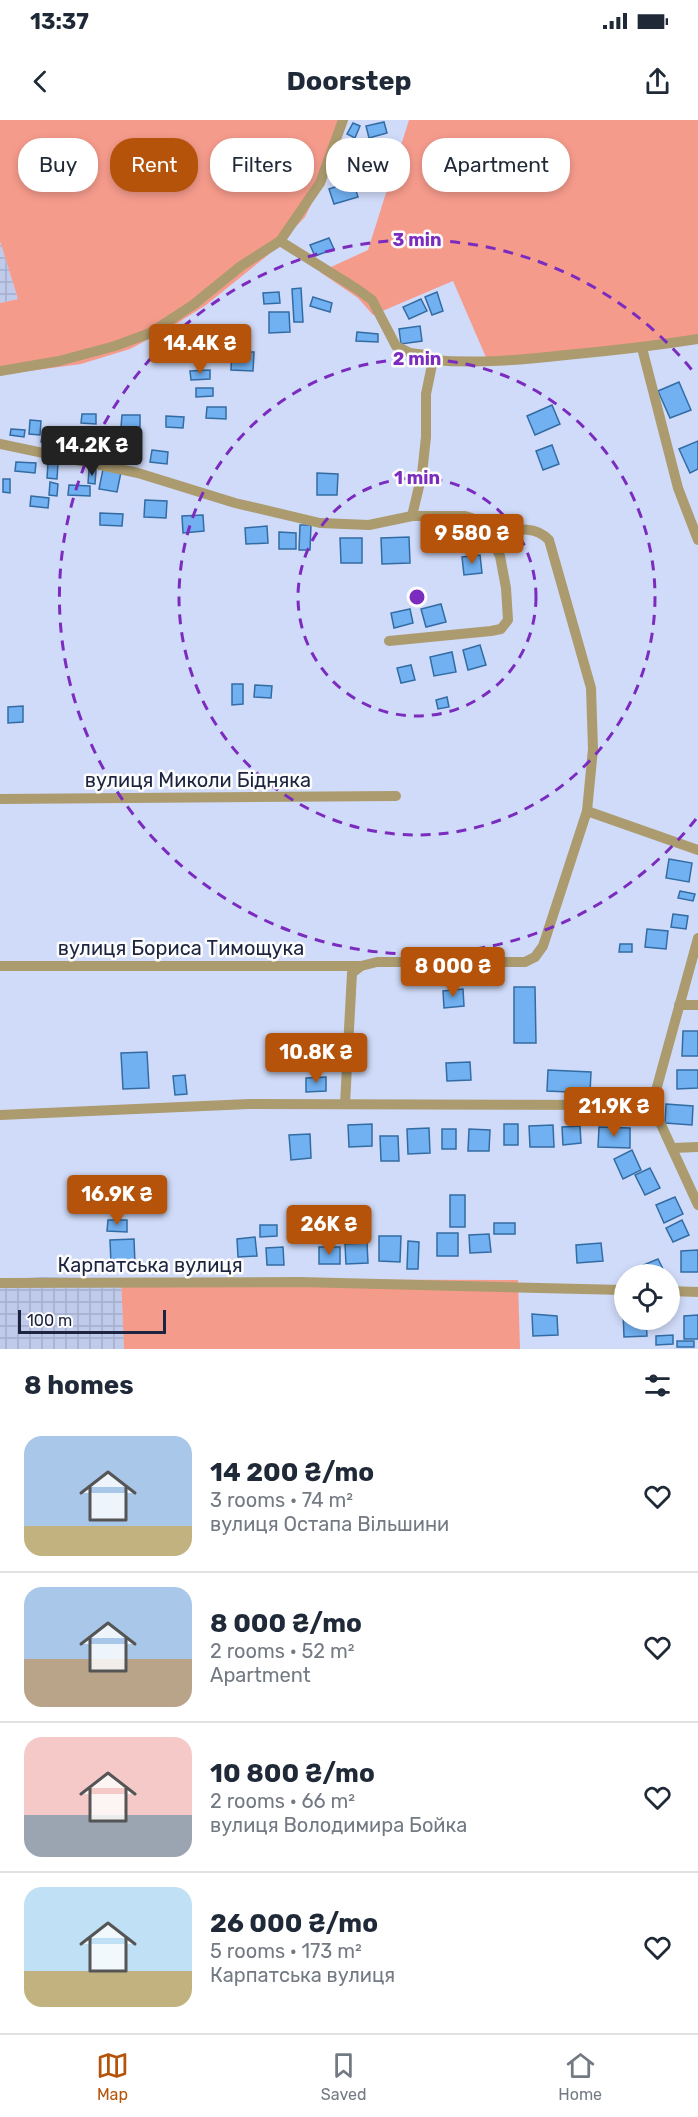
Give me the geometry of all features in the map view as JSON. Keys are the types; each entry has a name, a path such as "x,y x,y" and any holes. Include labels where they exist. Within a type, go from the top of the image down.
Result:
{"street":[{"path":"0,371 59,361 115,346 150,333 193,305 241,266 280,242 320,183 343,120"},
{"path":"280,242 357,288 372,300 396,346 410,353 425,355 433,360 461,362 519,360 642,348 698,339"},
{"path":"642,348 678,488 698,540"},
{"path":"412,516 422,474 426,437 426,394 433,360"},
{"path":"0,444 138,473 235,503 320,523 369,525 412,516 465,516 481,521 500,556 506,588 508,620 501,629 389,641"},
{"path":"490,536 531,528 542,532 549,540 591,688 593,749 587,811 698,850"},
{"name":"вулиця Миколи Бідняка","path":"0,799 396,796"},
{"name":"вулиця Бориса Тимощука","path":"0,966 361,966 377,962 525,962 535,957 543,946 587,811"},
{"path":"698,938 652,1105 698,1205"},
{"path":"345,1104 352,973 361,966"},
{"path":"679,1005 698,1005"},
{"path":"0,1115 249,1104 652,1105"},
{"path":"672,1148 698,1148"},
{"name":"Карпатська вулиця","path":"0,1282 299,1282 614,1290"},
{"path":"680,1291 698,1292"}],"shaded area":[{"path":"0,120 343,120 339,138 326,138 326,174 305,217 268,255 206,305 130,349 81,364 0,375 0,303 18,299 0,241"},
{"path":"409,120 698,120 698,341 488,362 453,281 373,315 358,298 320,272 368,250 386,192 410,192 410,138 403,138"},
{"path":"0,241 18,299 0,303"},
{"path":"41,1277 121,1279 124,1349 0,1349 0,1280"},
{"path":"121,1279 518,1280 520,1349 124,1349"}],"building":[{"path":"384,122 387,133 369,138 366,126"},
{"path":"353,123 360,126 355,138 347,134"},
{"path":"330,192 356,192 358,197 334,204"},
{"path":"329,238 334,249 315,256 310,245"},
{"path":"301,288 303,322 294,322 292,289"},
{"path":"279,292 280,303 264,304 263,293"},
{"path":"437,292 443,311 432,315 425,297"},
{"path":"313,297 332,303 330,312 310,306"},
{"path":"421,299 427,311 409,319 403,307"},
{"path":"269,312 289,312 290,332 269,333"},
{"path":"420,326 422,341 401,344 399,329"},
{"path":"357,332 378,334 378,342 356,341"},
{"path":"232,352 254,352 253,371 231,370"},
{"path":"210,370 210,379 191,380 190,371"},
{"path":"679,382 691,410 670,418 658,391"},
{"path":"196,388 213,388 213,396 196,397"},
{"path":"552,405 560,424 535,435 527,416"},
{"path":"207,407 226,407 226,419 206,418"},
{"path":"82,414 96,414 96,424 81,423"},
{"path":"122,415 140,415 140,427 121,427"},
{"path":"166,416 184,417 183,428 166,427"},
{"path":"30,420 41,421 40,435 29,434"},
{"path":"11,429 25,430 24,437 10,435"},
{"path":"43,431 60,434 58,445 41,442"},
{"path":"77,437 99,438 99,447 76,446"},
{"path":"105,438 129,441 127,452 104,449"},
{"path":"698,441 698,469 690,473 679,449"},
{"path":"552,445 559,464 543,470 536,451"},
{"path":"152,450 168,452 167,464 150,462"},
{"path":"16,462 36,463 35,473 15,471"},
{"path":"48,462 58,463 57,479 47,478"},
{"path":"103,469 121,472 117,492 99,489"},
{"path":"89,470 96,470 95,484 88,483"},
{"path":"317,473 338,474 337,495 317,495"},
{"path":"3,479 10,479 10,493 3,492"},
{"path":"50,482 58,484 57,496 49,495"},
{"path":"69,485 90,486 90,496 68,495"},
{"path":"31,496 49,498 48,508 30,506"},
{"path":"145,500 167,501 166,518 144,517"},
{"path":"100,513 123,514 122,526 100,525"},
{"path":"203,515 204,531 183,533 182,516"},
{"path":"300,525 311,525 310,550 299,550"},
{"path":"267,526 268,543 246,544 245,528"},
{"path":"279,532 296,533 296,549 279,549"},
{"path":"409,537 410,563 382,564 381,538"},
{"path":"340,538 362,538 362,563 341,563"},
{"path":"480,555 482,573 464,575 462,557"},
{"path":"441,604 446,622 426,627 421,609"},
{"path":"410,609 413,623 394,628 391,613"},
{"path":"480,645 486,665 468,670 463,650"},
{"path":"452,652 456,672 434,676 430,657"},
{"path":"411,665 415,680 401,683 397,668"},
{"path":"232,684 243,684 243,704 232,705"},
{"path":"255,685 272,686 271,698 254,697"},
{"path":"447,697 449,707 438,709 436,700"},
{"path":"23,706 23,722 8,723 8,707"},
{"path":"669,859 692,863 689,882 666,878"},
{"path":"680,891 695,894 693,901 678,898"},
{"path":"673,914 688,916 686,929 671,927"},
{"path":"647,929 668,931 666,949 645,947"},
{"path":"620,944 632,944 632,952 619,952"},
{"path":"514,987 535,987 536,1043 514,1043"},
{"path":"463,989 464,1006 444,1008 443,991"},
{"path":"683,1031 698,1031 698,1056 682,1056"},
{"path":"147,1052 149,1088 123,1089 121,1053"},
{"path":"470,1062 471,1080 447,1081 446,1063"},
{"path":"548,1070 591,1072 590,1093 547,1091"},
{"path":"677,1070 698,1070 698,1088 677,1089"},
{"path":"185,1075 187,1094 175,1095 173,1076"},
{"path":"326,1077 326,1091 306,1092 306,1078"},
{"path":"666,1104 693,1106 692,1125 665,1123"},
{"path":"372,1124 372,1146 349,1147 348,1125"},
{"path":"504,1124 518,1124 518,1145 504,1145"},
{"path":"553,1125 554,1147 530,1147 529,1126"},
{"path":"580,1126 581,1143 563,1145 562,1127"},
{"path":"599,1127 630,1128 630,1148 598,1147"},
{"path":"429,1128 430,1153 408,1154 407,1129"},
{"path":"442,1129 456,1129 456,1149 442,1149"},
{"path":"469,1129 490,1130 489,1151 468,1151"},
{"path":"310,1134 311,1158 291,1160 289,1135"},
{"path":"380,1136 398,1136 399,1161 381,1161"},
{"path":"632,1150 641,1170 623,1179 614,1159"},
{"path":"650,1168 660,1188 645,1195 635,1175"},
{"path":"450,1195 465,1195 465,1227 450,1227"},
{"path":"675,1197 683,1214 664,1223 656,1205"},
{"path":"108,1220 127,1220 127,1232 107,1231"},
{"path":"682,1220 689,1235 673,1242 666,1228"},
{"path":"494,1223 515,1223 515,1234 494,1234"},
{"path":"260,1225 277,1225 277,1236 260,1237"},
{"path":"341,1225 341,1236 323,1236 322,1226"},
{"path":"437,1233 458,1233 458,1256 437,1256"},
{"path":"489,1234 491,1252 470,1253 469,1235"},
{"path":"379,1236 401,1236 400,1262 379,1261"},
{"path":"255,1237 257,1256 238,1257 237,1239"},
{"path":"134,1239 135,1264 111,1264 110,1240"},
{"path":"408,1241 419,1242 418,1269 407,1269"},
{"path":"367,1243 368,1263 346,1264 345,1244"},
{"path":"601,1243 603,1261 577,1263 576,1245"},
{"path":"283,1247 284,1265 267,1265 266,1248"},
{"path":"319,1247 340,1247 340,1264 319,1264"},
{"path":"698,1250 698,1272 681,1272 681,1251"},
{"path":"658,1259 660,1264 646,1264"},
{"path":"532,1314 557,1316 558,1335 533,1336"},
{"path":"698,1315 698,1339 684,1339 684,1316"},
{"path":"624,1330 647,1330 647,1336 624,1337"},
{"path":"673,1335 673,1344 656,1345 656,1336"},
{"path":"677,1341 694,1341 694,1347 677,1347"}]}
